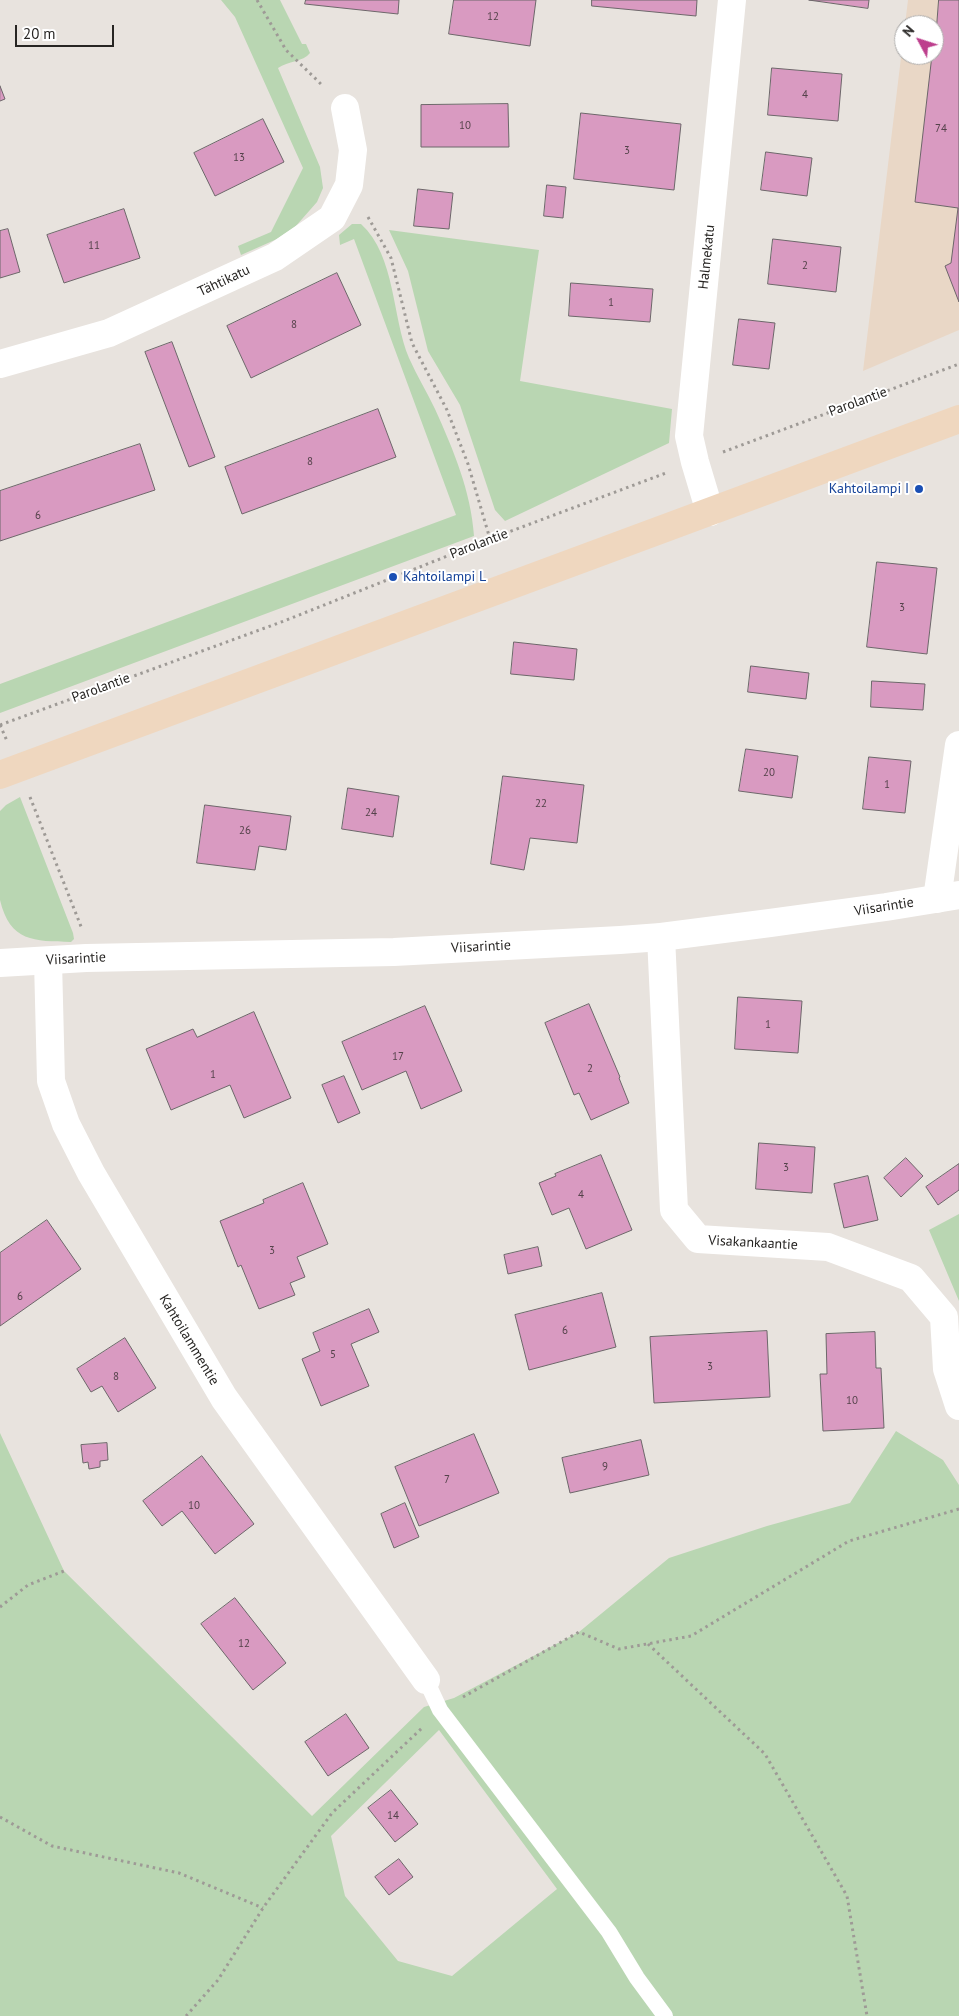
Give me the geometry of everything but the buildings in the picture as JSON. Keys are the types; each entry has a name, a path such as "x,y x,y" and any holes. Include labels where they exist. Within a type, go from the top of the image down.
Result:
{"main road":[{"path":"9,772 959,419"}],"street":[{"name":"Halmekatu","path":"710,512 689,436 732,0"},
{"name":"Tähtikatu","path":"0,364 109,333 275,257 332,218 349,185 353,150 345,108"},
{"path":"948,897 959,745"},
{"name":"Viisarintie","path":"0,963 86,958 394,952 661,937 886,908 948,897"},
{"name":"Visakankaantie","path":"661,937 674,1210 698,1239 828,1247 911,1278 944,1316 947,1370 959,1406"},
{"name":"Kahtoilammentie","path":"48,961 51,1081 66,1124 91,1173 224,1398 426,1680"}],"lane":[{"path":"426,1680 440,1710 609,1932 637,1978 665,2016"}],"path":[{"path":"257,0 286,50 345,108"},
{"path":"349,185 392,258 412,343 448,410 468,464 490,539"},
{"name":"Parolantie","path":"0,725 284,621 490,539 959,364"},
{"path":"0,725 9,772 84,936 86,958"},
{"path":"186,2016 218,1980 263,1908 332,1813 440,1710 579,1632 618,1649 691,1636 848,1541 959,1509"},
{"path":"0,1607 28,1585 64,1571"},
{"path":"648,1644 765,1754 847,1896 867,2016"},
{"path":"0,1818 52,1846 179,1874 263,1908"}],"shaded area":[{"path":"908,0 959,0 959,330 863,371 900,65 944,65 944,15 906,15"}],"green space":[{"path":"221,0 280,0 302,44 306,44 310,53 307,56 278,68 320,167 323,188 317,202 295,227 277,239 241,255 238,246 271,232 303,168 235,17"},
{"path":"352,224 361,224 372,237 381,253 392,288 403,342 435,409 460,471 469,503 474,536 0,713 0,684 456,515 354,239 340,245 339,235"},
{"path":"389,230 539,250 520,381 672,409 669,443 505,521 495,510 460,405 428,351 408,271"},
{"path":"20,797 73,933 74,939 71,942 46,941 25,936 10,924 4,914 0,900 0,811"},
{"path":"959,1214 959,1301 929,1230"},
{"path":"896,1431 943,1460 959,1485 959,2016 0,2016 0,1433 64,1571 312,1816 424,1707 454,1698 579,1632 669,1558 767,1526 850,1503","holes":["439,1730 557,1889 452,1976 398,1961 345,1896 331,1836"]}],"place":[{"name":"Kahtoilampi I","path":"919,489"},
{"name":"Kahtoilampi L","path":"393,577"}]}
